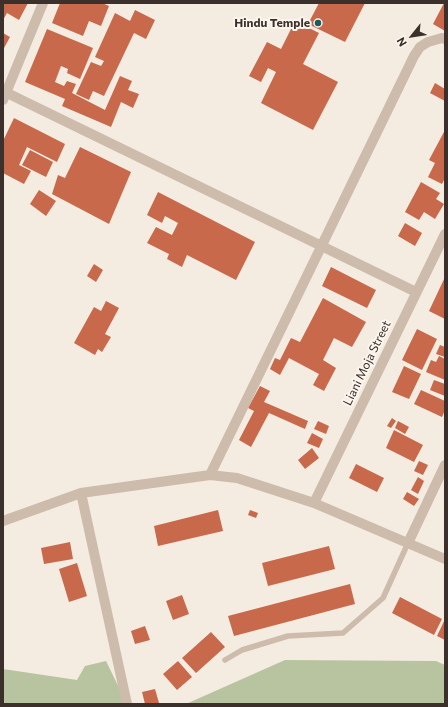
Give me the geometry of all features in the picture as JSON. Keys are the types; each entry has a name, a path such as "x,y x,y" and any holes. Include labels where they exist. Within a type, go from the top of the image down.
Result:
{"street":[{"path":"43,3 4,95 416,292"},
{"path":"210,475 414,56 420,48 428,42 442,38 445,39"},
{"name":"Liani Moja Street","path":"314,504 445,234"},
{"path":"408,543 445,465"},
{"path":"3,521 81,494 210,475 237,478 314,504 445,559"},
{"path":"81,494 127,704"}],"lane":[{"path":"225,660 242,650 288,636 343,632 383,598 408,543"}],"green space":[{"path":"285,660 436,661 445,665 445,704 186,704"},
{"path":"106,661 127,704 3,704 3,669 77,680 85,666"}],"building":[{"path":"3,3 28,3 19,20 7,13 3,20"},
{"path":"60,3 102,3 109,6 101,26 89,21 83,36 52,23"},
{"path":"319,3 365,3 345,42 308,24"},
{"path":"445,3 445,31 433,24"},
{"path":"135,10 155,20 146,39 134,33 104,96 93,91 89,100 76,94 91,62 101,66 104,61 95,57 115,13 130,21"},
{"path":"295,21 319,33 303,64 338,82 313,130 261,103 276,72 268,68 261,82 249,76 267,42 281,49"},
{"path":"47,29 93,48 80,79 67,73 68,69 61,66 55,82 64,86 67,81 76,84 72,93 105,110 120,76 132,81 128,90 139,94 133,108 121,102 111,127 62,106 65,99 25,82"},
{"path":"3,33 10,37 3,50"},
{"path":"435,83 445,89 445,101 430,93"},
{"path":"14,118 65,144 57,162 27,147 19,165 31,171 24,184 3,173 3,141"},
{"path":"445,130 445,178 442,184 428,177 435,163 429,160"},
{"path":"80,147 131,172 109,224 52,194 58,175 65,178"},
{"path":"30,150 53,162 46,177 22,165"},
{"path":"421,182 440,193 436,199 444,204 435,219 424,212 419,220 405,212"},
{"path":"39,190 56,201 46,216 30,204"},
{"path":"158,192 255,242 236,280 187,255 182,267 167,259 169,254 147,243 156,227 172,235 178,223 165,216 162,223 147,215"},
{"path":"405,223 422,233 415,246 398,236"},
{"path":"94,264 103,270 96,282 87,276"},
{"path":"331,267 376,290 367,308 322,286"},
{"path":"445,277 445,319 429,311"},
{"path":"323,298 366,322 352,347 334,338 323,360 336,368 324,391 313,385 319,374 289,358 280,375 270,369 275,358 280,360 291,338 300,342"},
{"path":"106,301 119,308 105,334 111,337 102,352 98,349 95,355 74,343 94,307 101,311"},
{"path":"417,329 437,339 422,370 402,360"},
{"path":"440,345 445,347 445,357 436,354"},
{"path":"439,356 445,359 445,380 426,372 431,360 436,362"},
{"path":"404,366 421,374 409,399 392,392"},
{"path":"434,380 445,384 445,396 430,390"},
{"path":"260,386 270,391 264,402 308,421 305,429 269,413 251,447 239,440 254,411 248,408"},
{"path":"421,390 445,401 445,410 442,417 414,404"},
{"path":"392,418 396,421 391,428 387,426"},
{"path":"318,421 329,426 326,434 314,429"},
{"path":"398,421 409,427 405,434 395,428"},
{"path":"394,430 423,445 414,462 386,448"},
{"path":"312,433 323,439 319,448 307,443"},
{"path":"312,448 319,458 305,469 298,460"},
{"path":"419,461 428,465 423,475 414,471"},
{"path":"356,464 384,478 377,492 349,478"},
{"path":"418,477 424,481 418,494 411,490"},
{"path":"407,492 419,499 414,506 403,499"},
{"path":"218,510 223,531 158,546 154,526"},
{"path":"250,510 258,513 256,518 248,515"},
{"path":"70,542 73,559 44,564 41,548"},
{"path":"329,546 335,569 268,586 262,563"},
{"path":"77,563 87,596 69,602 59,569"},
{"path":"350,584 355,604 234,636 228,616"},
{"path":"182,595 189,614 173,620 166,601"},
{"path":"400,597 442,619 434,635 392,613"},
{"path":"445,619 445,640 437,636"},
{"path":"145,626 150,640 135,644 131,631"},
{"path":"211,632 225,647 196,673 182,658"},
{"path":"178,661 192,677 177,690 163,674"},
{"path":"155,689 159,703 145,704 142,692"}],"place":[{"name":"Hindu Temple","path":"318,23"}]}
